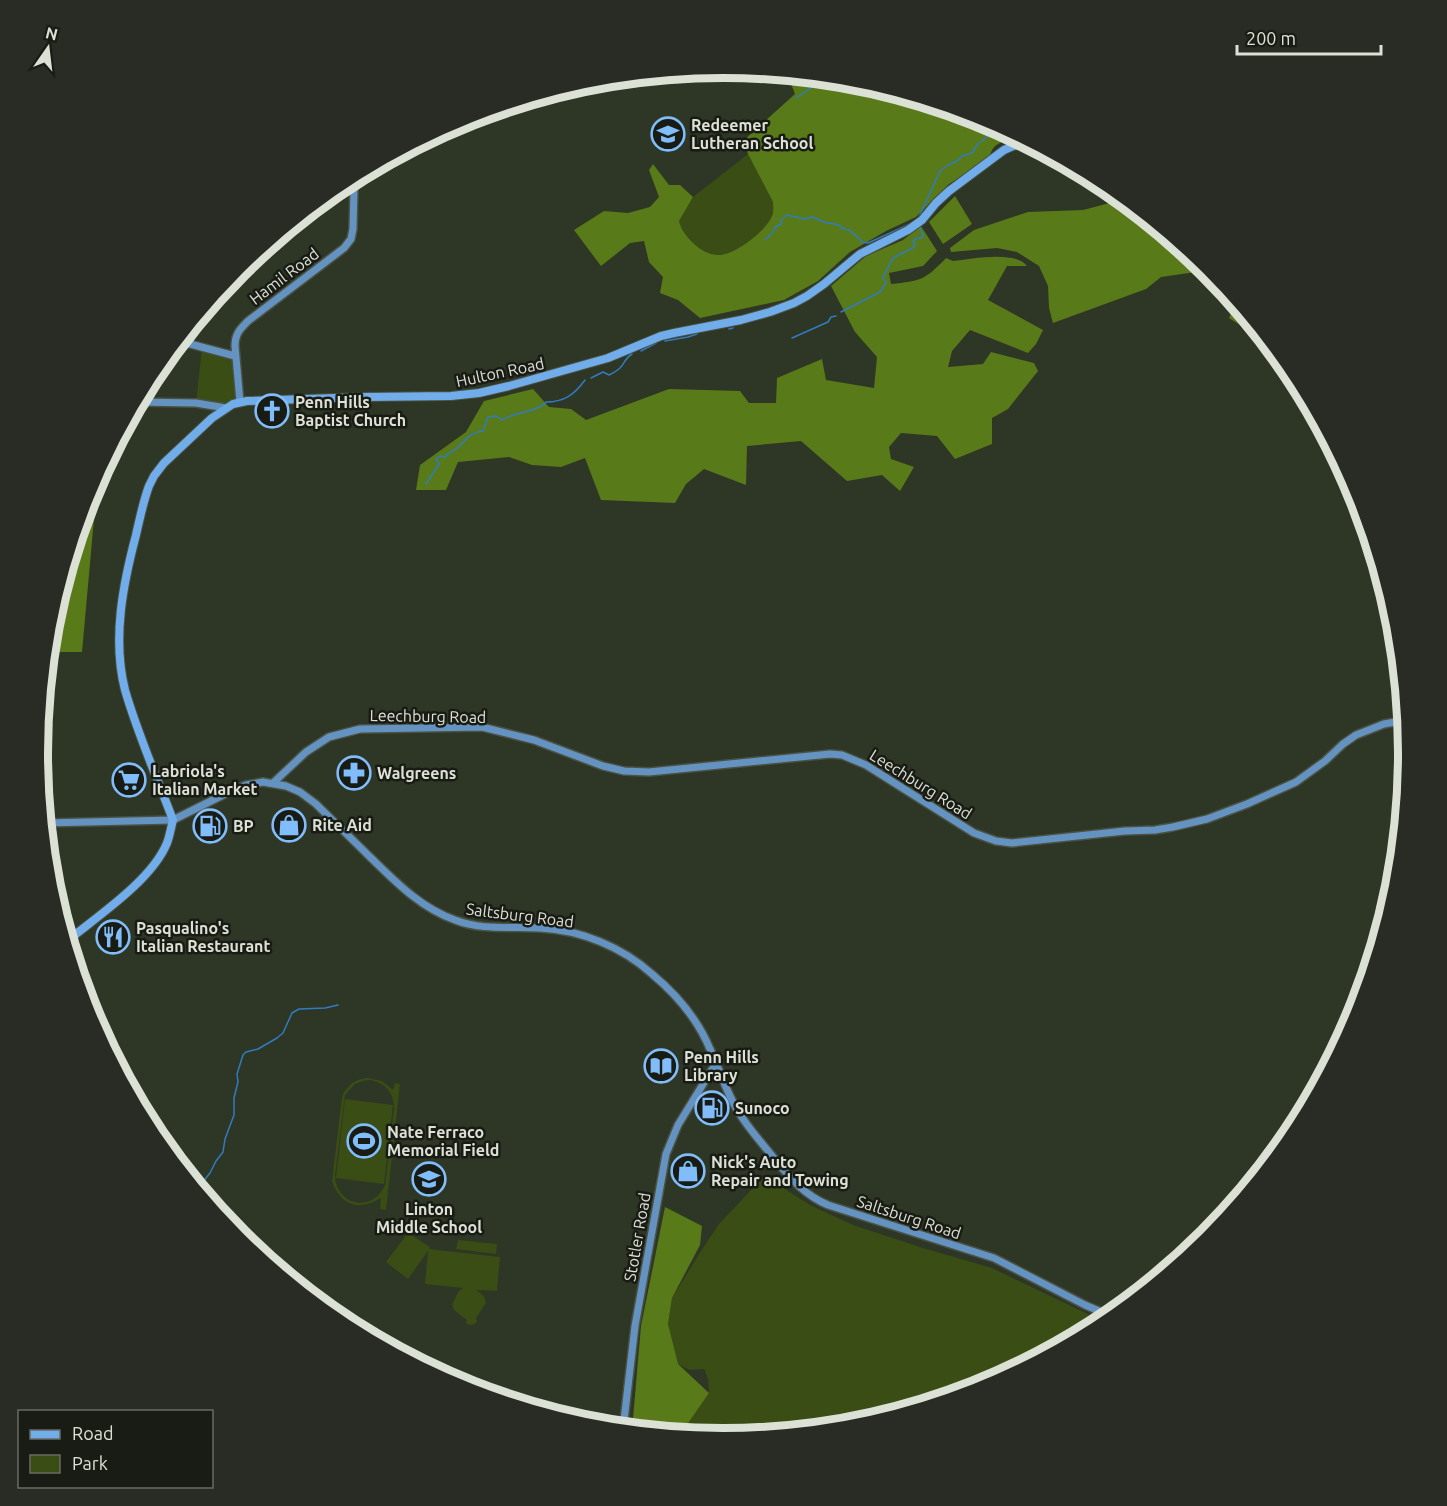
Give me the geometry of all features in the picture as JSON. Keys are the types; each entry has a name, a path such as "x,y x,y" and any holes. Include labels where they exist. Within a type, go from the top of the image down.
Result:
{"main road":[{"name":"Hulton Road","path":"173,820 125,689 120,648 122,599 145,497 154,476 164,463 212,418 240,402 451,396 479,393 608,358 668,334 770,312 807,296 824,285 860,254 908,230 949,191 1004,150 1017,145"},
{"path":"73,936 134,886 152,868 167,844 173,820"}],"street":[{"name":"Hamil Road","path":"240,402 235,356 235,338 240,328 344,248 351,239 354,229 355,187"},
{"path":"188,342 235,356"},
{"path":"146,402 196,403 226,408"},
{"name":"Leechburg Road","path":"273,783 306,752 329,737 360,729 482,727 534,740 624,771 649,772 820,755 842,755 868,765 974,833 996,842 1012,843 1155,830 1207,819 1296,782 1356,735 1384,724 1398,721"},
{"name":"Saltsburg Road","path":"52,823 173,820 236,789 256,783 286,786 307,797 406,891 448,917 478,927 540,927 559,930 592,939 633,959 656,977 681,1003 705,1038 730,1096 747,1125 792,1180 812,1197 828,1205 994,1258 1102,1313"},
{"name":"Stotler Road","path":"624,1421 633,1334 666,1154 678,1125 716,1063"}],"green space":[{"path":"790,81 855,90 941,113 1011,142 1010,144 1004,141 998,144 992,149 990,158 949,184 916,217 850,252 818,281 784,300 700,318 678,300 660,293 663,277 649,262 644,241 630,243 601,266 574,230 604,211 628,213 650,207 659,197 649,170 653,164 669,185 680,185 693,197 679,221 689,239 701,249 714,254 727,254 734,251 764,228 773,211 773,202 743,141 795,94"},
{"path":"748,154 773,202 772,216 757,235 734,251 720,255 707,252 689,239 679,221 693,197"},
{"path":"955,196 972,224 943,244 929,222"},
{"path":"1114,202 1169,245 1198,272 1161,277 1146,289 1053,323 1049,308 1048,286 1039,266 1017,252 997,248 951,252 950,248 974,230 1028,212 1083,210"},
{"path":"921,226 937,251 923,266 889,273 891,284 922,278 946,258 953,261 1003,257 1021,261 1027,266 1007,266 988,300 1043,330 1036,344 1028,353 970,330 952,351 948,367 983,364 991,352 1034,363 1038,371 1008,409 992,418 992,444 955,459 937,436 901,433 889,447 891,459 914,467 900,491 882,475 847,481 801,441 747,446 746,485 704,469 686,484 675,503 601,500 585,458 561,467 532,465 509,457 458,462 446,490 416,490 420,465 466,432 484,401 533,389 549,407 571,409 586,420 669,389 740,391 749,403 776,403 777,378 822,359 826,380 874,388 877,357 855,332 831,286 866,256 903,240"},
{"path":"1233,310 1250,331 1229,318"},
{"path":"202,347 235,356 240,402 226,408 196,403"},
{"path":"94,508 95,508 82,652 56,652 71,578"},
{"name":"Nate Ferraco Memorial Field","path":"367,1078 382,1081 393,1090 395,1083 400,1084 386,1210 380,1209 381,1198 361,1205 350,1203 341,1197 332,1181 342,1097 352,1084","holes":["375,1081 388,1089 394,1102 385,1185 380,1194 373,1199 357,1202 343,1195 335,1178 384,1184 393,1105 345,1099 336,1178 345,1095 355,1084"]},
{"path":"766,1174 810,1205 853,1225 992,1268 1096,1317 1022,1359 982,1377 941,1393 898,1405 855,1416 812,1423 768,1427 685,1427 709,1393 708,1379 704,1369 690,1370 678,1364 672,1353 668,1324 672,1298 719,1224"},
{"path":"665,1207 702,1226 700,1245 672,1298 668,1324 678,1364 709,1393 685,1427 633,1423 641,1326"},
{"path":"408,1233 430,1247 429,1249 500,1257 497,1291 476,1290 484,1296 486,1303 476,1318 475,1324 466,1323 467,1320 454,1310 452,1305 458,1292 463,1288 425,1284 428,1251 408,1279 386,1262"},
{"path":"458,1240 497,1244 496,1254 456,1249"}],"waterway":[{"path":"796,98 817,84"},
{"path":"964,122 969,126 982,129"},
{"path":"982,129 987,136"},
{"path":"919,217 940,171 962,156 972,153 977,145 991,133"},
{"path":"765,240 787,215 805,219 812,217 839,225 851,231 862,242 868,243 910,224"},
{"path":"841,312 880,292 886,283 883,277 893,258 914,247 915,239 922,238 919,227"},
{"path":"792,338 836,316"},
{"path":"729,329 733,328"},
{"path":"665,341 697,334"},
{"path":"641,351 656,343"},
{"path":"591,378 603,372 609,375 615,372 632,354"},
{"path":"426,484 439,464 436,459 440,456 445,457 471,435 483,431 488,417 496,416 502,420 537,408 546,402 563,399 573,394 585,380"},
{"path":"203,1182 223,1152 234,1115 237,1074 243,1055 277,1038 283,1033 292,1013 299,1009 338,1005"}],"place":[{"name":"Redeemer Lutheran School","path":"668,134"},
{"name":"Penn Hills Baptist Church","path":"272,411"},
{"name":"Walgreens","path":"354,773"},
{"name":"Labriola's Italian Market","path":"129,780"},
{"name":"Rite Aid","path":"289,825"},
{"name":"BP","path":"210,826"},
{"name":"Pasqualino's Italian Restaurant","path":"113,937"},
{"name":"Penn Hills Library","path":"661,1066"},
{"name":"Sunoco","path":"712,1108"},
{"name":"Nate Ferraco Memorial Field","path":"364,1141"},
{"name":"Nick's Auto Repair and Towing","path":"688,1171"},
{"name":"Linton Middle School","path":"429,1179"}]}
